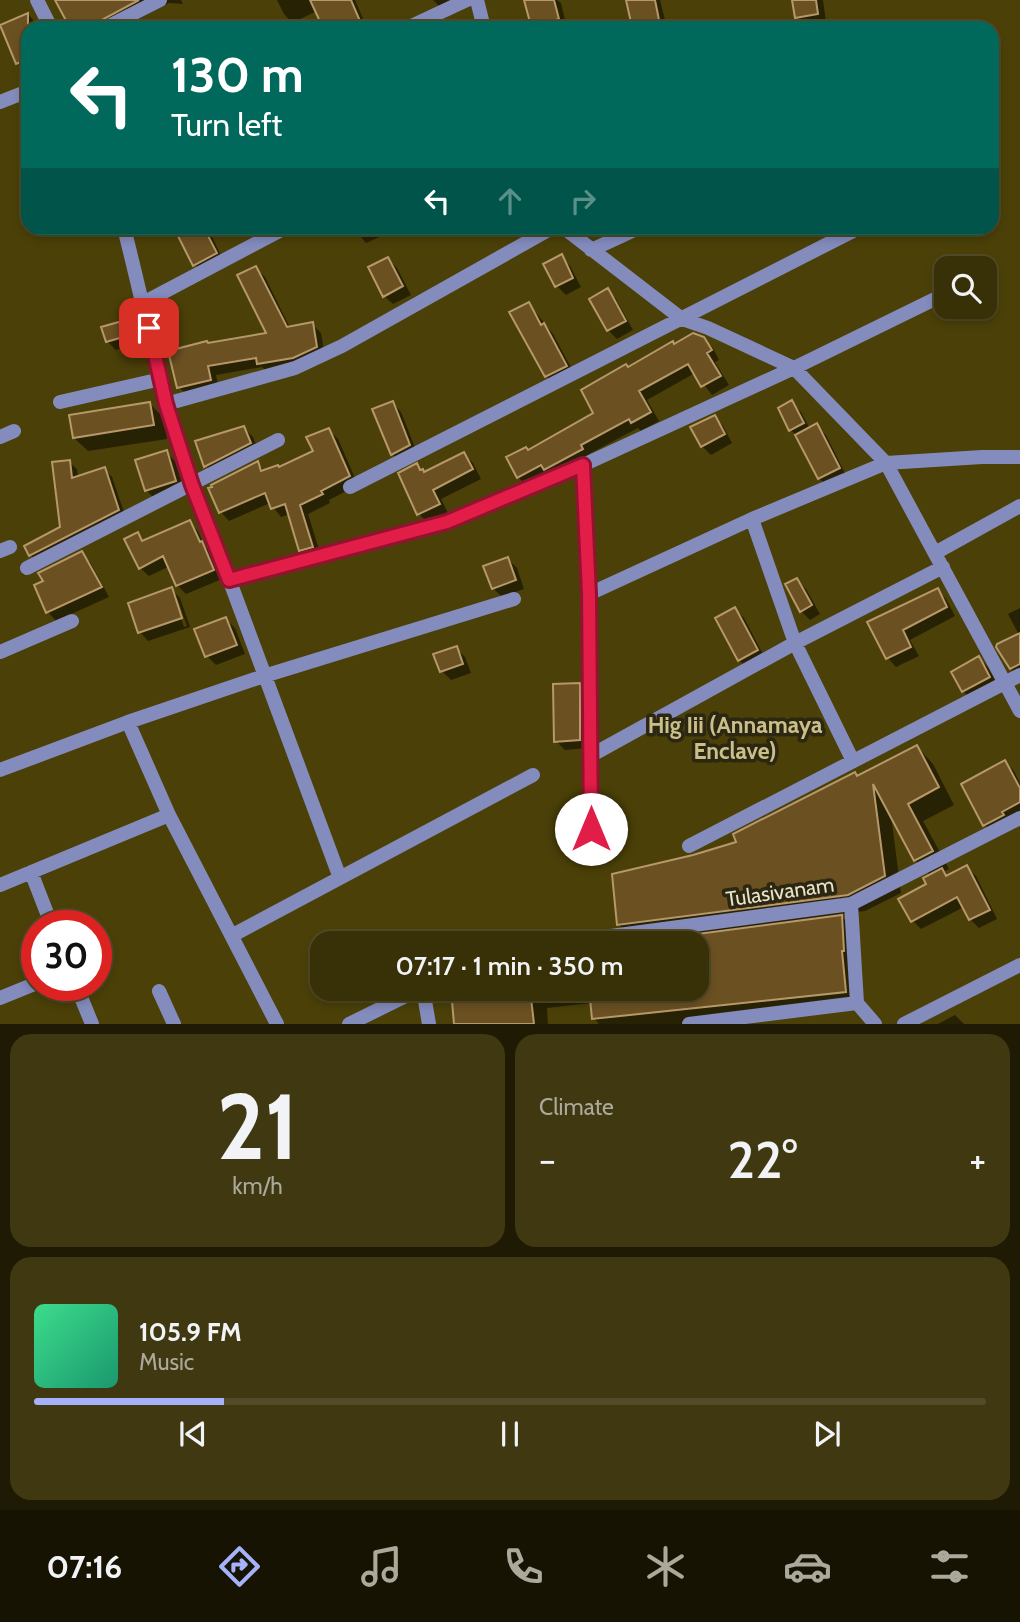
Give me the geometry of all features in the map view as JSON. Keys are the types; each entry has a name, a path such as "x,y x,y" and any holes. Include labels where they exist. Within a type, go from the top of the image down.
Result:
{"street":[{"path":"37,0 48,21"},
{"path":"119,21 160,0"},
{"path":"422,21 467,0"},
{"path":"477,0 482,21"},
{"path":"0,102 21,94"},
{"path":"126,235 166,404 192,485 340,878"},
{"path":"143,303 272,235"},
{"path":"166,404 295,368 342,346 540,235"},
{"path":"573,235 682,319 708,328 794,368 886,463 1020,711"},
{"path":"591,250 624,235"},
{"path":"350,487 682,319 830,235"},
{"path":"229,580 447,522 583,465 794,368 934,299"},
{"path":"60,402 161,379"},
{"path":"27,568 278,440"},
{"path":"589,594 752,519 886,463 1020,457"},
{"path":"583,465 589,594 591,854"},
{"path":"935,553 1020,506"},
{"path":"752,519 795,643 853,761"},
{"path":"590,756 795,643 943,567"},
{"path":"0,770 128,722 264,676 514,599"},
{"path":"0,652 72,621"},
{"path":"689,846 1020,675"},
{"path":"128,722 169,815 277,1024"},
{"path":"233,935 533,775"},
{"path":"0,885 169,815"},
{"name":"Tulasivanam","path":"648,931 851,904 1020,818"},
{"path":"31,872 46,910"},
{"path":"851,904 857,1003 875,1024"},
{"path":"904,1024 1020,965"},
{"path":"0,998 21,989"},
{"path":"159,991 174,1024"},
{"path":"83,1001 92,1024"},
{"path":"349,1024 396,1001"},
{"path":"424,1001 429,1024"},
{"path":"689,1024 857,1003"}],"building":[{"path":"55,0 139,0 100,21 66,21"},
{"path":"310,0 351,0 360,21 320,21"},
{"path":"524,0 554,0 559,19 530,21"},
{"path":"626,0 655,0 659,20 631,21"},
{"path":"792,0 816,0 818,14 795,18"},
{"path":"28,13 28,21 21,21 21,62 16,64 0,25"},
{"path":"178,235 208,235 217,253 193,266"},
{"path":"562,254 573,278 555,287 543,264"},
{"path":"388,257 403,286 383,297 368,267"},
{"path":"256,266 287,327 313,322 317,347 293,358 257,364 256,358 208,366 211,380 177,388 168,351 207,341 208,343 266,333 237,275"},
{"path":"608,288 626,321 607,331 589,299"},
{"path":"529,302 541,325 544,323 567,366 545,377 509,312"},
{"path":"133,318 137,333 106,342 101,327"},
{"path":"693,333 704,337 712,350 707,353 721,376 701,387 688,364 639,391 651,412 631,423 629,419 581,445 583,449 544,470 541,465 517,478 506,457 526,447 528,450 593,413 581,390 626,364 628,367 673,341 674,344"},
{"path":"792,400 804,423 789,431 778,408"},
{"path":"393,401 410,445 391,455 372,409"},
{"path":"150,402 154,425 73,438 69,415"},
{"path":"715,415 725,434 701,447 690,427"},
{"path":"817,423 840,468 818,479 795,435"},
{"path":"244,426 251,443 204,467 195,441"},
{"path":"329,428 350,476 300,505 313,547 299,551 285,504 271,509 265,493 219,513 208,488 212,487 211,485 258,461 261,471 278,465 279,467 313,451 306,437"},
{"path":"167,450 176,481 145,491 135,460"},
{"path":"464,452 473,469 433,490 440,504 417,515 398,473 417,463 424,472"},
{"path":"70,460 72,478 105,467 119,510 29,556 24,546 60,527 52,462"},
{"path":"190,520 214,570 176,586 163,556 139,569 124,539 138,532 142,541"},
{"path":"82,551 102,587 46,613 34,585 43,581 38,573"},
{"path":"508,557 516,580 492,589 483,566"},
{"path":"797,578 812,605 800,612 785,584"},
{"path":"172,587 182,618 138,633 128,603"},
{"path":"938,588 947,607 903,630 911,647 886,659 867,622"},
{"path":"735,607 758,650 738,661 715,618"},
{"path":"226,617 237,645 205,657 194,629"},
{"path":"1020,633 1020,664 1010,669 996,647"},
{"path":"457,646 463,664 440,672 433,654"},
{"path":"979,656 990,677 962,692 951,672"},
{"path":"580,683 580,740 554,742 553,684"},
{"path":"917,745 939,787 908,804 933,851 914,861 873,784 885,876 848,895 617,925 612,874 736,842 733,834 855,772 857,776"},
{"path":"1005,760 1020,788 1020,802 1002,812 1004,815 983,826 961,784"},
{"path":"967,865 990,910 969,920 957,897 911,922 898,899 926,884 923,878 942,868 946,876"},
{"path":"842,915 846,992 592,1019 590,1001 709,1001 709,932"},
{"path":"452,1001 531,1001 534,1024 454,1024"}],"district":[{"name":"Hig Iii (Annamaya Enclave)","path":"735,738"}],"route":[{"path":"149,328 166,404 192,485 229,580 447,522 583,465 589,594 591,829"}]}
